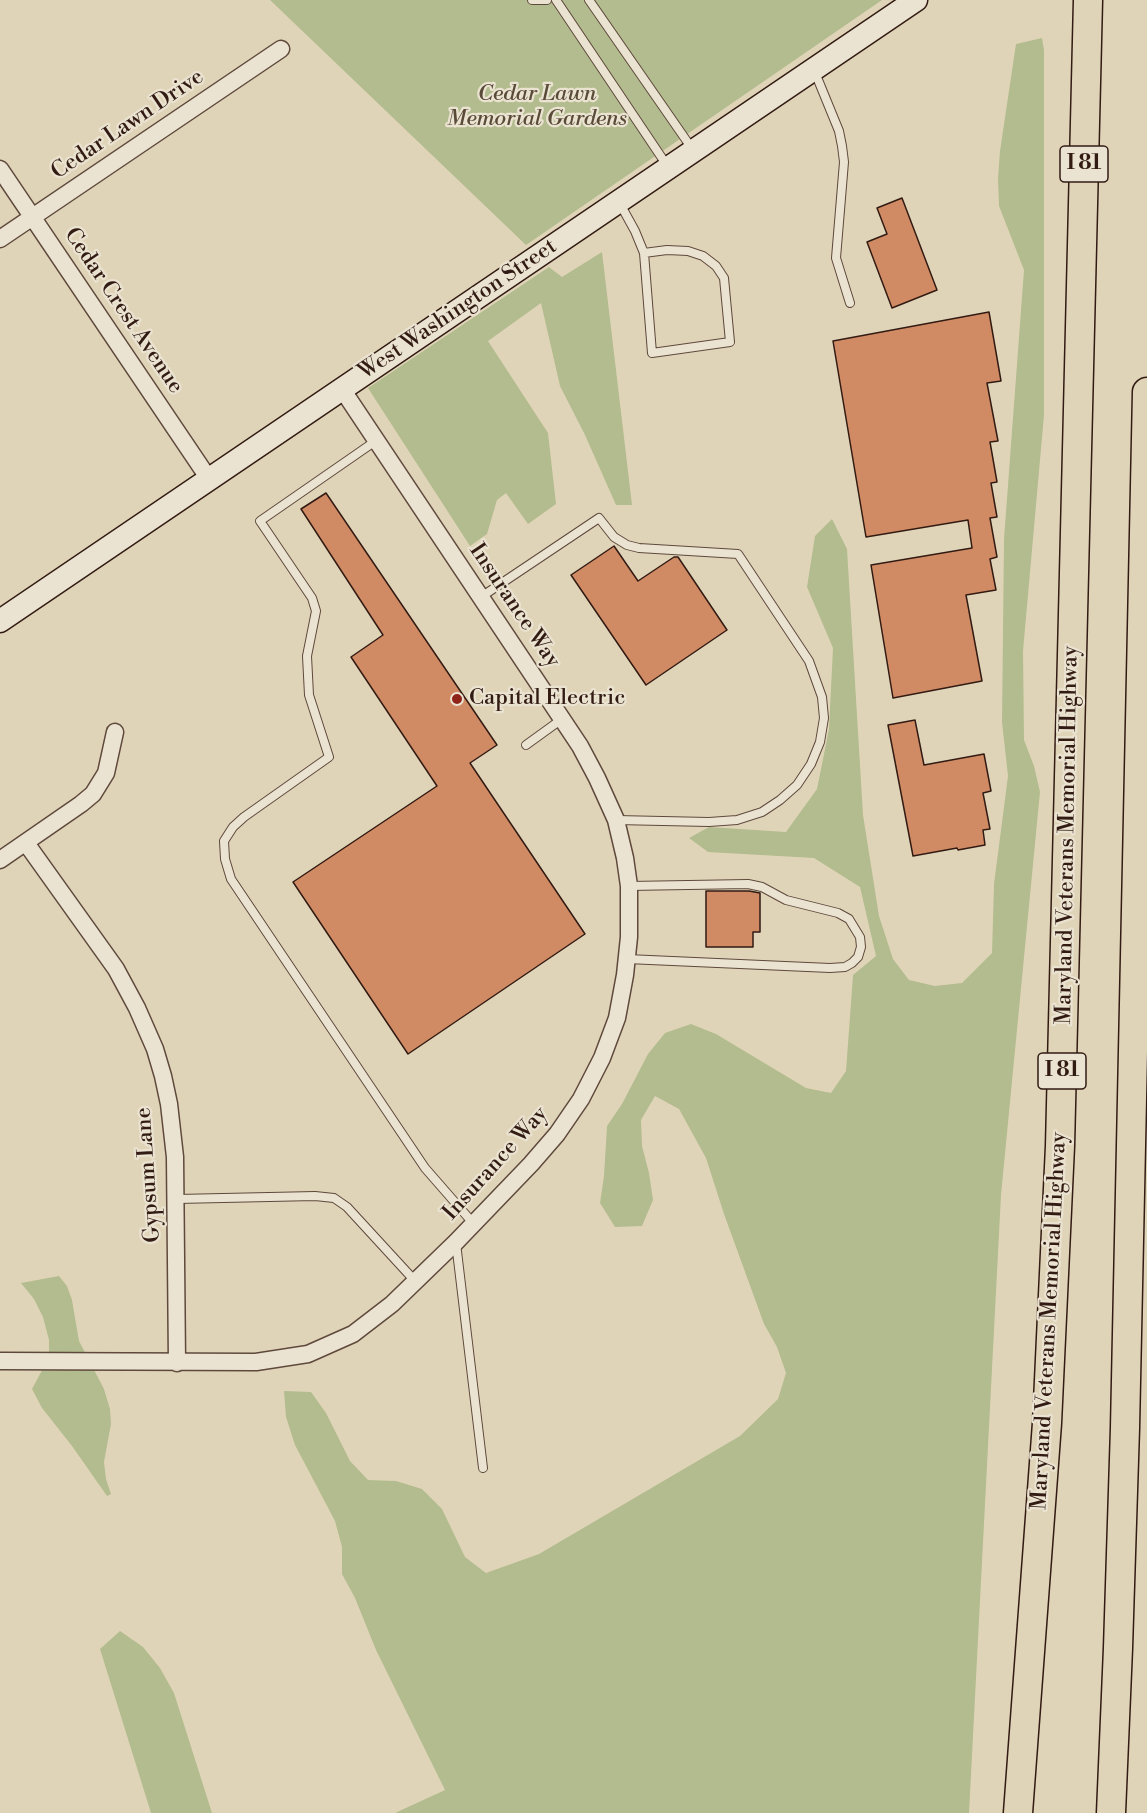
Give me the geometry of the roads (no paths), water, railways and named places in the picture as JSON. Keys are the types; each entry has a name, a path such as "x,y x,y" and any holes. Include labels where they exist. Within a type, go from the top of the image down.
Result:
{"highway":[{"name":"Maryland Veterans Memorial Highway","path":"1018,1813 1047,1423 1060,1146 1088,0"},
{"path":"1111,1813 1125,1428 1147,392"}],"main road":[{"name":"West Washington Street","path":"0,621 916,0"}],"street":[{"name":"Cedar Lawn Drive","path":"0,239 281,49"},
{"name":"Cedar Crest Avenue","path":"0,169 209,479"},
{"name":"Insurance Way","path":"0,1361 256,1362 308,1354 353,1334 392,1304 456,1242 557,1134 581,1098 602,1058 617,1018 629,937 629,886 616,820 580,746 342,389"},
{"path":"0,860 93,794 106,773 115,732"},
{"name":"Gypsum Lane","path":"26,843 116,969 137,1008 163,1076 173,1131 177,1199 177,1363"}],"lane":[{"path":"532,0 547,0"},
{"path":"556,0 669,168"},
{"path":"589,0 694,151"},
{"path":"813,70 839,131 842,146 844,162 836,258 850,303"},
{"path":"619,201 644,253 652,353 730,342 723,278 716,266 703,256 688,251 667,249 644,253"},
{"path":"377,440 260,521 312,598 316,611 307,656 309,695 329,757 233,827 224,841 225,859 231,879 425,1168 473,1223"},
{"path":"481,597 599,518 614,537 627,545 639,548 738,554 809,661 822,697 824,718 820,741 811,764 797,784 780,800 762,812 737,820 709,822 616,820"},
{"path":"526,745 562,719"},
{"path":"627,959 830,968 845,967 852,963 858,957 861,947 860,937 849,919 838,913 786,900 762,886 629,886"},
{"path":"177,1199 304,1196 333,1198 347,1207 415,1281"},
{"path":"456,1242 483,1468"}],"place":[{"name":"Capital Electric","path":"457,699"}],"park label":[{"name":"Cedar Lawn Memorial Gardens","path":"537,108"}]}
